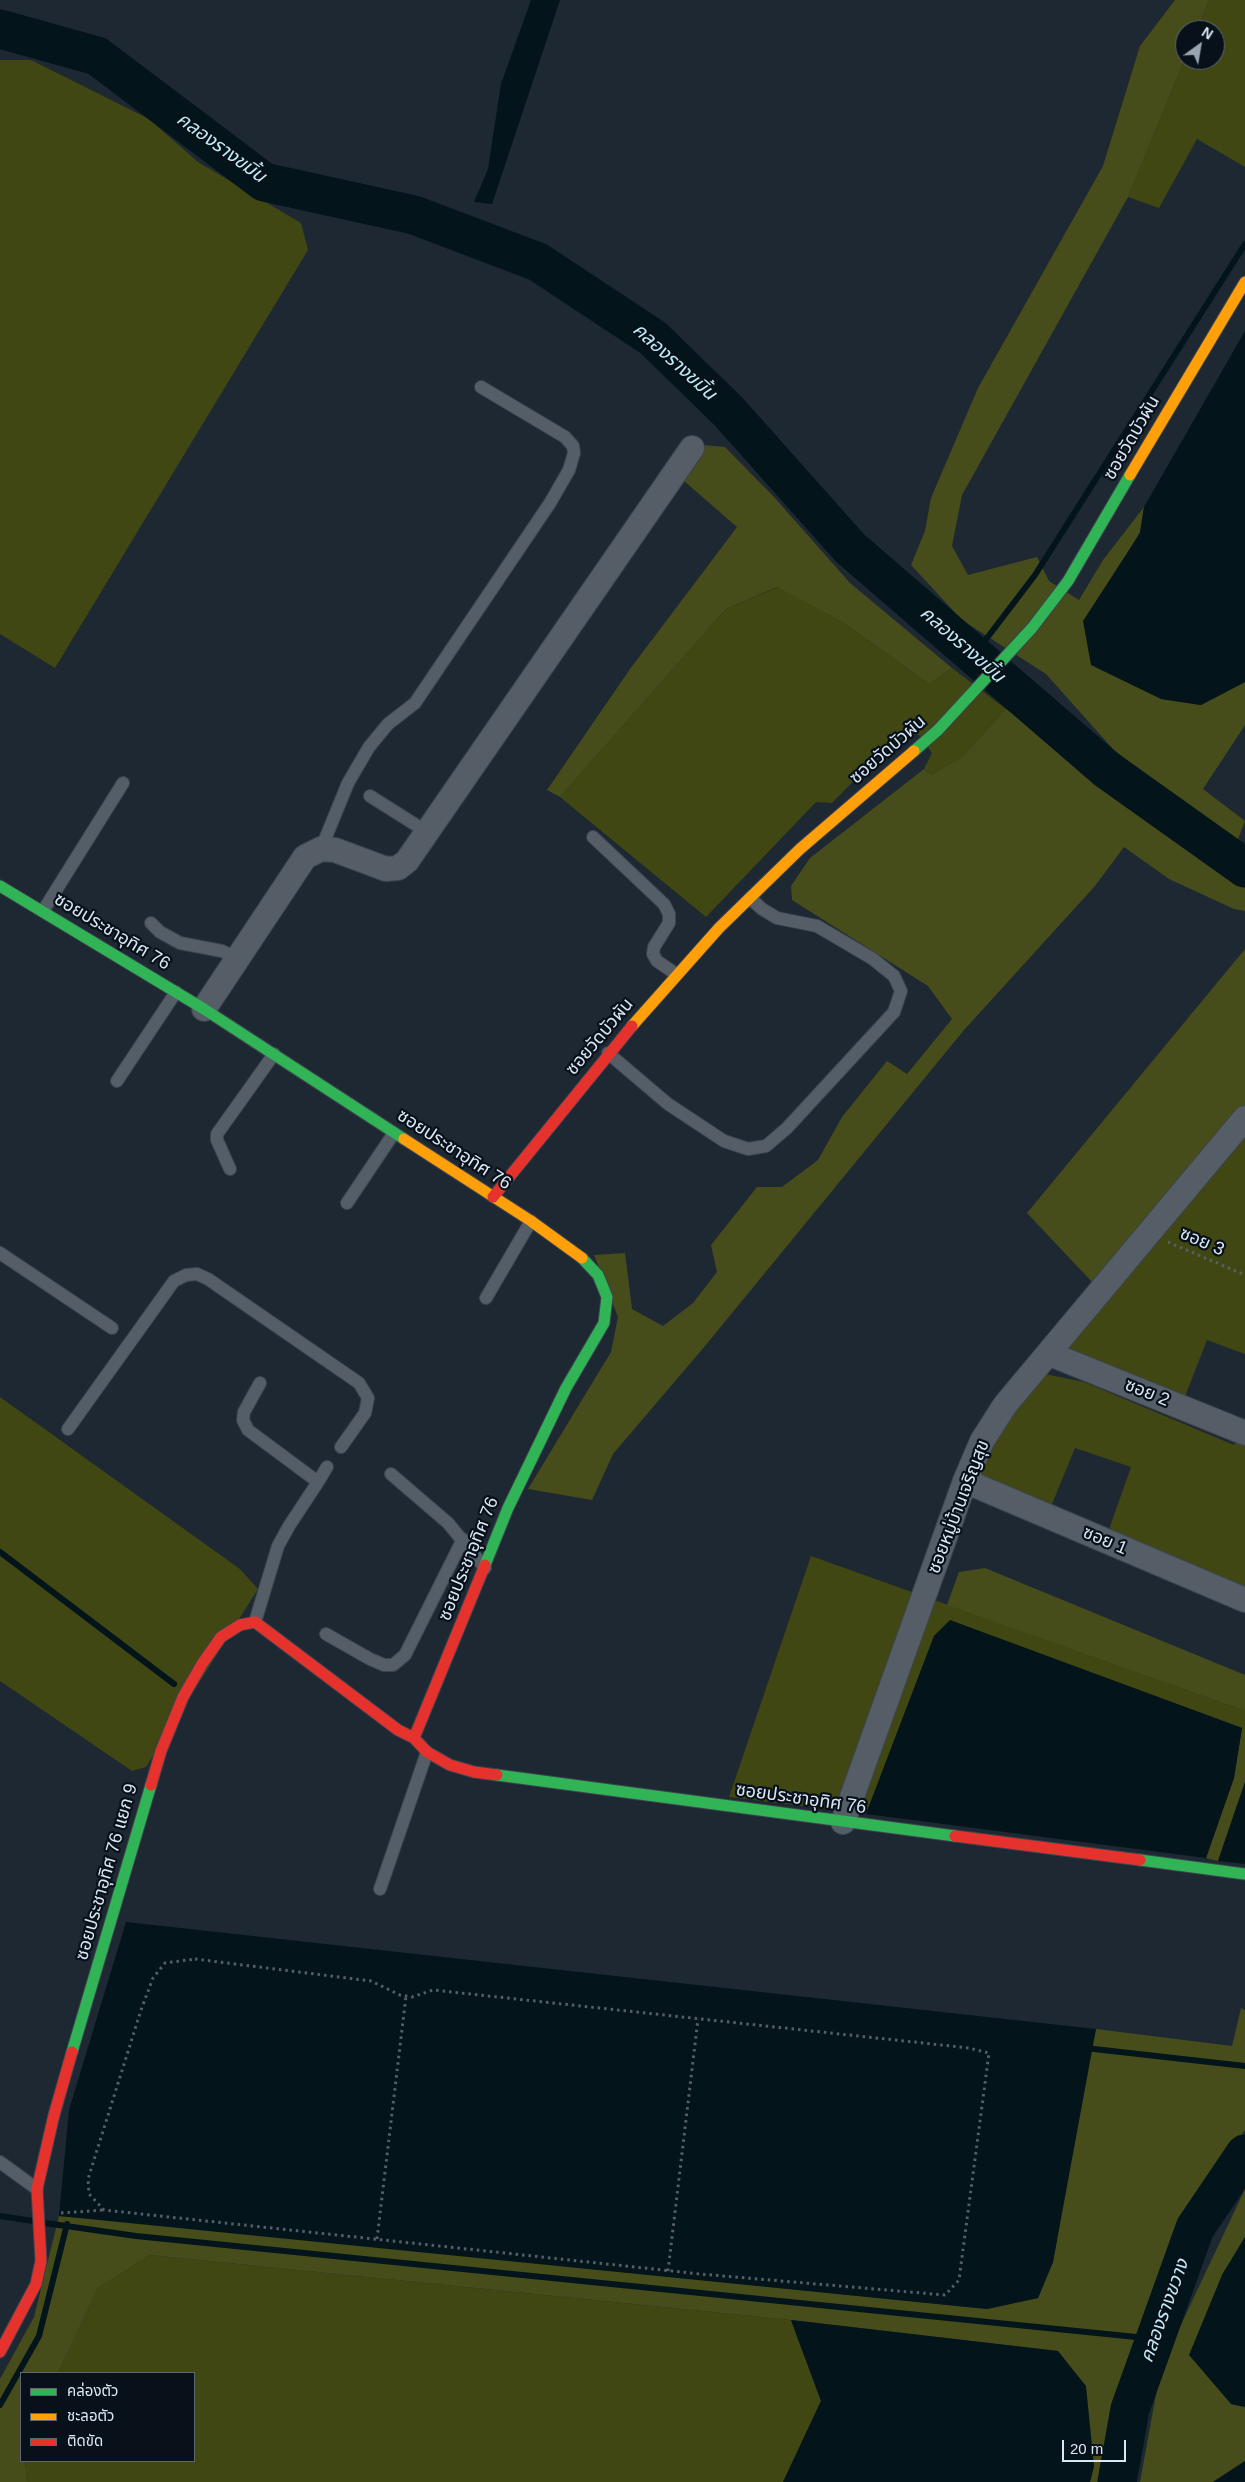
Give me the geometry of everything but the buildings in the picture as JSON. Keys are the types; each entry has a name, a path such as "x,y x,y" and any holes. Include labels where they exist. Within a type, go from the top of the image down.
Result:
{"street":[{"name":"ซอยวัดบัวผัน","path":"493,1197 608,1053 676,974 800,848 916,750 969,699 1032,628 1068,581 1245,282"},
{"path":"204,1009 305,857 320,849 335,850 386,868 398,868 407,861 692,448"},
{"name":"ซอยประชาอุทิศ 76","path":"0,886 204,1009 531,1221 581,1257 598,1275 607,1297 604,1322 566,1388 532,1455 414,1738 427,1752 450,1765 474,1772 1245,1874"},
{"name":"ซอยหมู่บ้านเจริญสุข","path":"843,1822 965,1481 982,1441 1004,1405 1050,1354 1147,1233 1245,1118"},
{"name":"ซอย 2","path":"1050,1354 1245,1433"},
{"name":"ซอย 1","path":"965,1481 1245,1600"},
{"path":"255,1622 398,1730 414,1738"},
{"name":"ซอยประชาอุทิศ 76 แยก 9","path":"0,2352 36,2284 41,2261 37,2189 54,2115 161,1751 183,1697 221,1637 240,1625 255,1622"}],"lane":[{"path":"320,849 348,783 369,746 388,724 415,704 550,503 569,470 574,453 573,446 565,437 482,387"},
{"path":"43,911 123,783"},
{"path":"370,796 427,832"},
{"path":"594,837 664,904 669,914 669,923 654,948 653,954 657,961 676,974"},
{"path":"608,1053 668,1104 724,1141 748,1149 766,1146 787,1128 894,1012 901,991 894,976 873,958 817,926 777,918 762,909 750,898"},
{"path":"151,923 160,932 180,943 217,950 237,958"},
{"path":"117,1081 176,992"},
{"path":"230,1169 217,1140 217,1134 274,1054"},
{"path":"348,1203 394,1133"},
{"path":"486,1298 531,1221"},
{"path":"0,1253 112,1328"},
{"path":"68,1429 174,1281 197,1274 208,1279 359,1383 368,1398 365,1412 341,1447"},
{"path":"260,1383 244,1412 243,1420 248,1430 318,1482"},
{"path":"255,1622 278,1546 327,1468"},
{"path":"391,1474 448,1523 485,1568"},
{"path":"326,1634 370,1659 384,1665 393,1665 405,1655 463,1539"},
{"path":"380,1889 427,1752"},
{"path":"0,2162 37,2189"}],"path":[{"name":"ซอย 3","path":"1147,1233 1245,1276"},
{"path":"38,2214 104,2210 668,2271 945,2296 959,2280 989,2053 969,2048 433,1990 412,1997 371,1981 195,1959 165,1963 153,1978 141,2010 88,2179 89,2194 104,2210"},
{"path":"377,2239 406,1996"},
{"path":"668,2271 698,2019"}],"green space":[{"path":"1175,0 1209,0 1201,20 1175,20 1175,70 1180,70 1128,197 962,495 952,546 968,575 1037,557 1049,581 1079,600 1103,560 1144,507 1140,532 1120,566 1161,699 1201,705 1245,682 1245,725 1203,789 1245,821 1235,847 1113,749 1046,674 962,620 911,565 925,531 931,498 978,388 1103,166 1140,46"},
{"path":"1209,0 1245,0 1245,167 1197,139 1159,208 1128,197 1180,70 1225,70 1225,20 1201,20"},
{"path":"0,60 31,60 149,119 198,162 301,223 308,250 55,668 0,634"},
{"path":"703,445 725,447 774,497 850,583 952,668 929,684 844,623 777,587 726,609 560,797 547,790 630,669 737,527 684,481"},
{"path":"778,587 844,623 929,684 952,668 1006,709 963,756 931,775 924,769 932,753 919,735 909,734 891,743 832,803 816,802 706,917 560,797 726,609"},
{"path":"1006,709 1157,812 1172,832 1245,878 1245,911 1234,909 1169,879 1124,847 1095,886 964,1030 705,1346 613,1454 592,1500 528,1489 611,1352 618,1317 594,1255 625,1253 632,1309 663,1326 693,1303 717,1272 711,1245 757,1187 782,1187 818,1160 842,1117 887,1061 907,1074 952,1019 928,986 792,900 791,886 810,858 924,769 931,775 963,756"},
{"path":"1245,949 1245,1107 1092,1282 1027,1213"},
{"path":"1245,1132 1245,1354 1207,1340 1184,1399 1077,1358 1067,1348"},
{"path":"1045,1374 1084,1382 1234,1445 1245,1427 1245,1594 1107,1535 1131,1467 1075,1448 1050,1509 978,1480 989,1446 1016,1407"},
{"path":"0,1397 240,1569 258,1589 146,1767 132,1771 0,1681"},
{"path":"811,1556 1245,1711 1245,1729 950,1621 934,1636 866,1814 729,1797"},
{"path":"985,1568 1245,1675 1245,1711 947,1605 959,1572"},
{"path":"1242,1728 1245,1729 1245,1782 1218,1861 1206,1858 1234,1778"},
{"path":"1241,2008 1245,2010 1245,2130 1206,2186 1159,2298 1123,2394 1108,2482 1090,2482 1094,2466 1057,2351 791,2320 150,2255 98,2288 58,2372 20,2372 20,2462 25,2462 27,2482 0,2482 0,2379 34,2317 59,2216 185,2227 987,2309 1038,2298 1053,2262 1080,2099 1096,2029 1232,2046"},
{"path":"1245,2189 1245,2237 1222,2275 1231,2404 1245,2407 1245,2461 1213,2482 1140,2482 1161,2367"},
{"path":"150,2255 791,2320 821,2401 783,2482 27,2482 25,2462 195,2462 195,2372 58,2372 98,2288"}],"shaded area":[{"path":"531,0 560,0 492,204 474,202 488,169 501,84"},
{"path":"1245,331 1245,682 1201,705 1161,699 1091,665 1083,621 1140,533 1144,507"},
{"path":"950,1620 1242,1728 1234,1778 1206,1858 866,1814 934,1636"},
{"path":"1245,1782 1245,1864 1218,1861"},
{"path":"126,1922 1096,2029 1053,2262 1038,2298 987,2309 59,2216 69,2110"},
{"path":"1245,2237 1245,2407 1231,2404 1189,2355 1222,2275"},
{"path":"791,2320 1058,2351 1086,2386 1094,2466 1090,2482 783,2482 821,2401"},
{"path":"1245,2461 1245,2482 1213,2482"}],"waterway":[{"name":"คลองรางขมิ้น","path":"0,29 97,56 264,182 414,215 538,262 653,338 729,412 850,548 1106,769 1245,868"},
{"path":"974,655 1035,575 1245,244"},
{"path":"0,1552 174,1684"},
{"path":"1085,2048 1245,2066"},
{"name":"คลองรางขวาง","path":"1117,2482 1130,2409 1195,2228 1245,2154"},
{"path":"0,2216 33,2221"},
{"path":"45,2223 136,2236 1156,2339"},
{"path":"0,2405 39,2336 67,2224"}],"traffic: fast":[{"path":"914,751 938,730 1032,628 1068,581 1130,475"},
{"path":"0,886 204,1009 404,1139"},
{"path":"485,1565 508,1508 566,1388 604,1323 607,1297 598,1275 582,1258"},
{"path":"497,1775 955,1836"},
{"path":"72,2052 151,1785"},
{"path":"1140,1860 1245,1874"}],"traffic: slow":[{"path":"1130,475 1245,282"},
{"path":"632,1026 719,928 800,849 914,751"},
{"path":"404,1139 531,1221 582,1258"}],"traffic: jam":[{"path":"493,1197 632,1026"},
{"path":"485,1565 414,1738 427,1752 450,1765 474,1772 497,1775"},
{"path":"151,1785 161,1751 183,1697 202,1664 221,1637 240,1625 255,1622 398,1730 414,1738"},
{"path":"955,1836 1140,1860"},
{"path":"0,2352 36,2284 41,2261 37,2189 54,2115 72,2052"}]}
